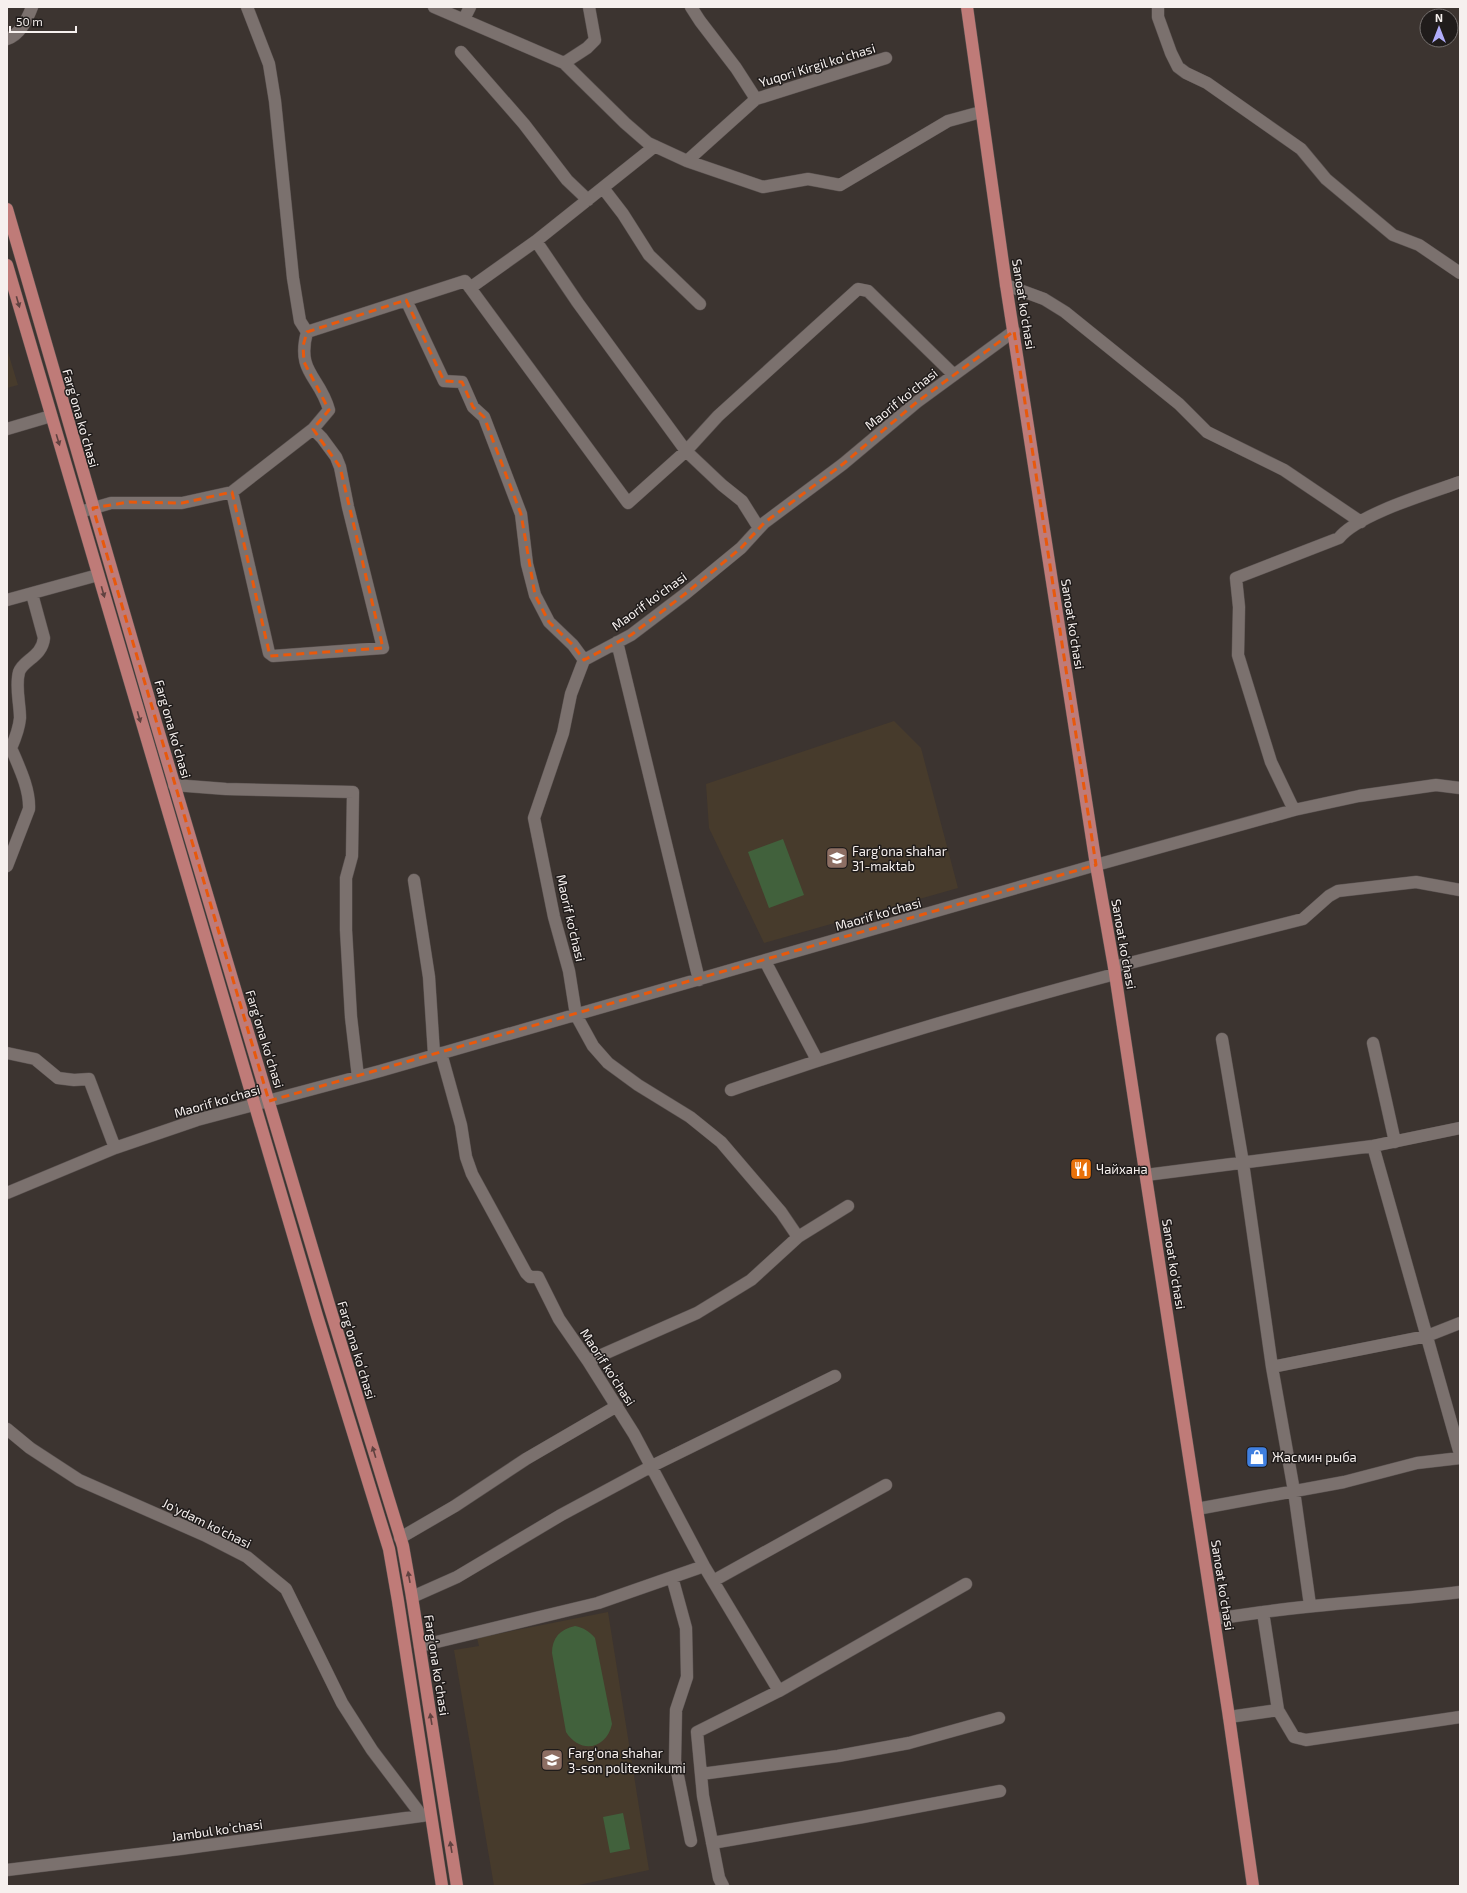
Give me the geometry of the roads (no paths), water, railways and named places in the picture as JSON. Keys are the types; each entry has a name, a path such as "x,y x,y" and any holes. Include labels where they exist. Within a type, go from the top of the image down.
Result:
{"main road":[{"name":"Sanoat ko'chasi","path":"967,7 1006,285 1096,865 1115,971 1229,1717 1253,1886"},
{"name":"Fargʻona koʻchasi","path":"7,209 174,785 400,1538 420,1646 456,1886"},
{"path":"7,265 255,1105 389,1549 398,1601 427,1815 442,1886"}],"street":[{"path":"7,39 14,37 28,19 32,7"},
{"path":"80,512 111,503 182,502 232,492 313,429 329,410 326,400 304,362 303,346 307,332 300,321 293,278 275,101 269,64 247,7"},
{"path":"434,7 564,63 625,123 648,143 687,161 763,187 808,178 840,185 948,121 981,112"},
{"path":"464,19 470,7"},
{"path":"564,63 588,48 595,40 589,7"},
{"name":"Yuqori Kirgil koʻchasi","path":"691,7 736,68 756,99"},
{"path":"1158,7 1158,17 1171,53 1178,67 1186,73 1207,83 1301,149 1326,179 1393,235 1419,245 1460,273"},
{"path":"461,52 524,124 567,180 588,200"},
{"name":"Yuqori Kirgil koʻchasi","path":"687,161 756,99 886,58"},
{"path":"470,288 536,241 654,146"},
{"path":"603,188 623,214 649,255 700,304"},
{"path":"536,241 578,303 686,451 722,485 742,501 759,528"},
{"path":"307,332 465,281 628,503 686,451 718,416 858,289 868,291 954,375"},
{"path":"1006,285 1044,298 1065,312 1180,404 1207,432 1284,470 1360,522"},
{"path":"406,300 444,381 462,382 473,407 484,417 520,514 527,564 535,595 549,622 573,645 584,660"},
{"name":"Maorif ko'chasi","path":"576,1014 569,971 554,917 534,818 563,733 571,694 584,660 631,635 686,594 741,548 759,528 843,464 917,402 1014,331"},
{"path":"7,429 51,416"},
{"path":"232,492 269,653 273,656 383,648 349,515 340,467 336,457 313,429"},
{"path":"1294,810 1271,762 1238,655 1239,608 1236,578 1339,538 1345,530 1374,514 1460,482"},
{"path":"7,600 98,575"},
{"path":"7,866 29,809 29,802 22,772 9,748 19,727 17,679 20,669 32,659 43,645 44,638 32,594"},
{"path":"617,642 700,980"},
{"path":"174,785 226,789 353,792 352,856 346,878 346,930 351,1018 358,1077"},
{"name":"Maorif ko'chasi","path":"7,1193 115,1148 197,1120 358,1077 700,980 1096,865 1294,810 1359,796 1436,785 1460,788"},
{"path":"414,880 429,977 438,1054"},
{"path":"731,1090 817,1060 1115,971 1303,919 1329,896 1338,891 1416,882 1460,890"},
{"path":"765,961 817,1060"},
{"path":"576,1014 593,1046 608,1063 690,1117 721,1142 781,1212 798,1237"},
{"path":"1222,1039 1243,1163 1272,1367 1294,1491 1310,1605"},
{"path":"1373,1043 1395,1142"},
{"path":"7,1053 35,1059 58,1078 74,1080 89,1079 115,1148"},
{"name":"Maorif ko'chasi","path":"438,1054 461,1125 466,1157 472,1174 526,1273 530,1277 538,1277 559,1319 588,1360 617,1406 652,1466 704,1566 779,1691"},
{"path":"1146,1175 1373,1146 1460,1128"},
{"path":"1373,1146 1460,1454"},
{"path":"588,1360 697,1313 751,1280 798,1237 848,1206"},
{"path":"1272,1367 1427,1336 1460,1323"},
{"path":"412,1597 457,1577 561,1515 652,1466 835,1376"},
{"path":"400,1538 455,1506 526,1458 617,1406"},
{"name":"Jo'ydam ko'chasi","path":"7,1429 30,1448 79,1480 204,1535 247,1557 286,1589 342,1703 372,1750 427,1815"},
{"path":"1197,1509 1344,1482 1417,1463 1460,1458"},
{"path":"713,1581 886,1485"},
{"path":"420,1646 598,1603 704,1566"},
{"path":"672,1577 686,1628 687,1677 676,1710 675,1762 691,1841"},
{"path":"723,1886 719,1878 703,1796 697,1732 779,1691 966,1584"},
{"path":"1214,1619 1310,1605 1398,1600 1460,1592"},
{"path":"1263,1612 1278,1710 1294,1737 1306,1740 1460,1716"},
{"path":"1229,1717 1278,1710"},
{"path":"701,1774 838,1756 909,1743 999,1718"},
{"path":"712,1843 871,1816 1000,1791"},
{"name":"Jambul koʻchasi","path":"7,1870 427,1815"}],"place":[{"name":"Farg'ona shahar 31-maktab","path":"837,858"},
{"name":"Чайхана","path":"1081,1169"},
{"name":"Жасмин рыба","path":"1257,1457"},
{"name":"Farg‘ona shahar 3-son politexnikumi","path":"552,1760"}]}
